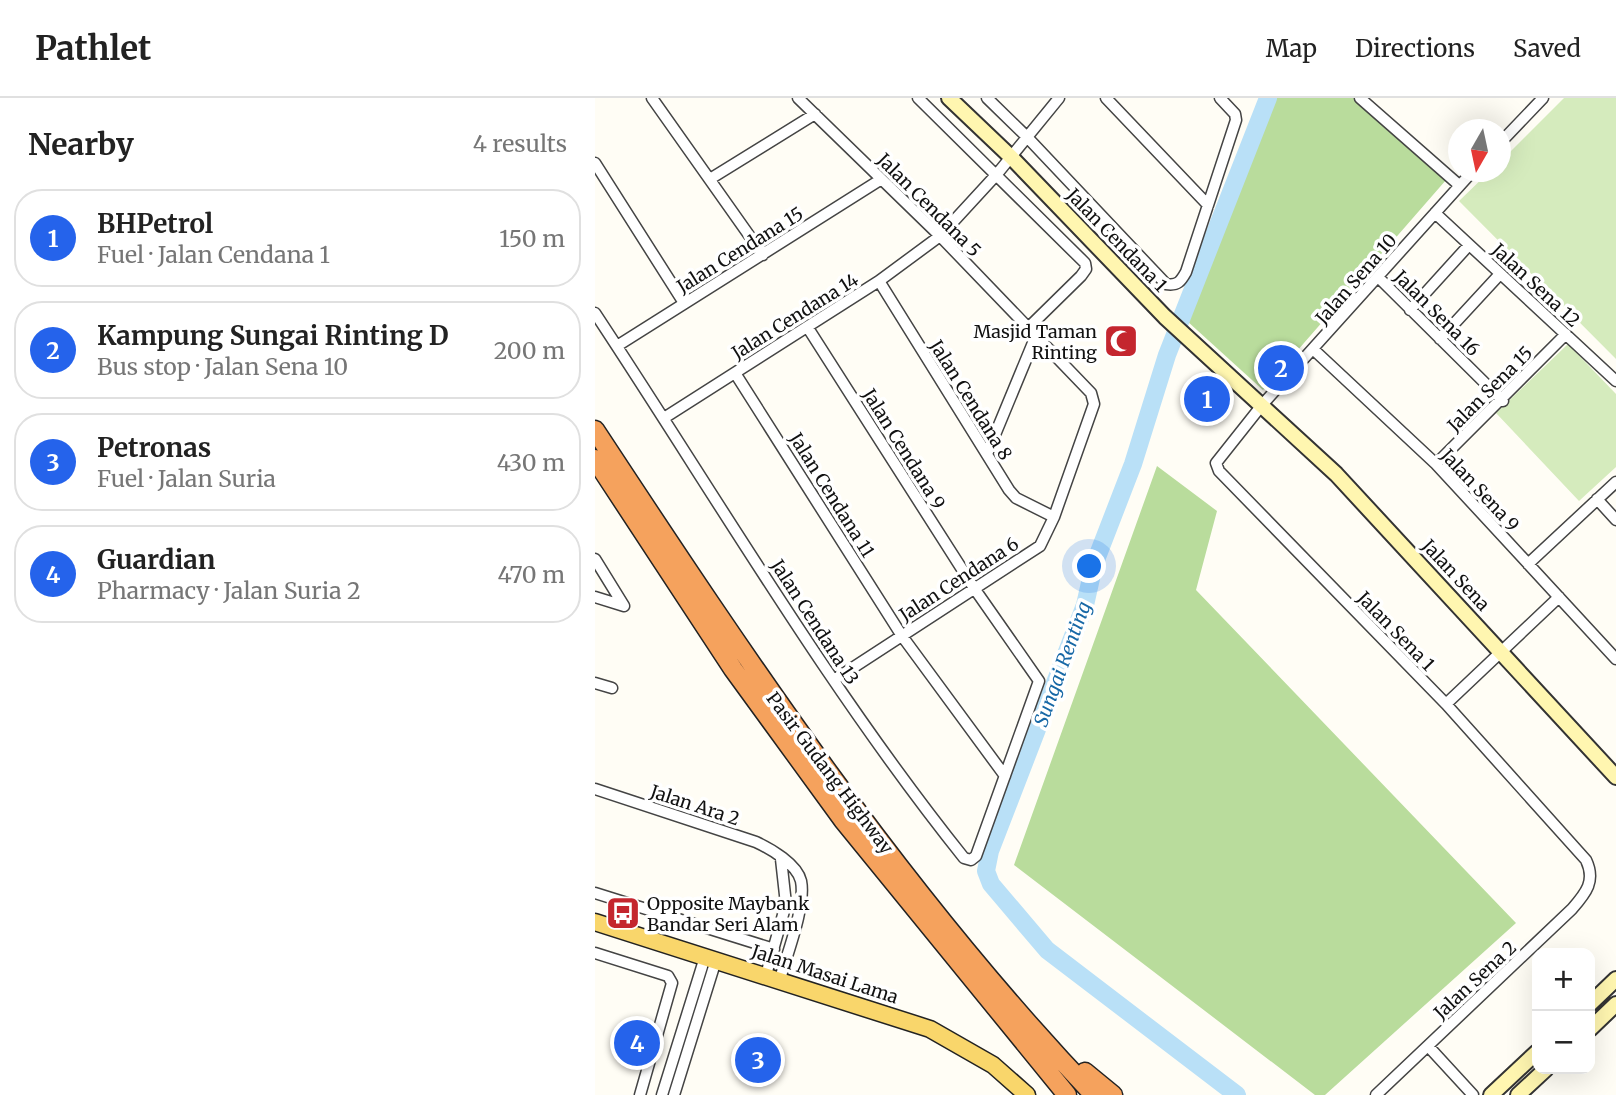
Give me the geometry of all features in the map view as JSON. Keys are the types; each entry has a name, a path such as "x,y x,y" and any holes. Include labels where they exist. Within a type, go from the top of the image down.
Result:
{"highway":[{"name":"Pasir Gudang Highway","path":"595,430 746,660 849,800 914,886 1094,1095"},
{"name":"Pasir Gudang Highway","path":"595,460 733,669 843,820 1064,1095"},
{"path":"1039,1034 1113,1095"}],"main road":[{"name":"Jalan Masai Lama","path":"595,922 930,1029 993,1065 1027,1095"}],"street":[{"path":"652,98 763,255"},
{"name":"Jalan Cendana 5","path":"798,98 940,236 1035,338"},
{"path":"918,98 1084,263 1086,269 1027,329"},
{"name":"Jalan Cendana 1","path":"949,98 1011,157 1165,317 1262,405"},
{"path":"987,98 1027,136 1166,284 1174,285 1180,282 1186,272 1237,118 1220,98"},
{"name":"Jalan Cendana 14","path":"664,418 808,328 940,236 997,174 1059,98"},
{"path":"1106,98 1208,205"},
{"path":"1360,98 1459,185"},
{"path":"1511,131 1543,98"},
{"path":"710,179 814,114"},
{"path":"595,163 684,303"},
{"name":"Jalan Cendana 15","path":"617,346 880,180"},
{"name":"Jalan Sena 10","path":"1262,405 1379,278 1462,182"},
{"name":"Jalan Sena 12","path":"1435,212 1616,382"},
{"path":"1410,310 1469,245"},
{"path":"1440,339 1500,274"},
{"name":"Jalan Sena 16","path":"1379,278 1503,401"},
{"name":"Jalan Cendana 8","path":"879,281 1016,498 1053,517"},
{"name":"Jalan Cendana 13","path":"595,313 905,785 967,860 976,856 1005,776"},
{"name":"Jalan Cendana 9","path":"808,328 974,588 1039,681 1005,776"},
{"name":"Jalan Sena 15","path":"1436,464 1503,401 1566,334"},
{"path":"986,454 1035,338"},
{"name":"Jalan Cendana 6","path":"834,680 1040,546 1094,404 1091,393 1035,338"},
{"name":"Jalan Sena 9","path":"1314,350 1436,464 1616,659"},
{"name":"Jalan Cendana 11","path":"735,373 902,636 1005,776"},
{"name":"Jalan Sena","path":"1262,405 1335,474 1616,777"},
{"name":"Jalan Sena 1","path":"1262,405 1219,458 1216,463 1219,471 1446,704 1586,860 1591,870 1591,883"},
{"path":"1528,564 1616,482"},
{"path":"1597,499 1616,520"},
{"path":"595,559 624,606 595,597"},
{"path":"1446,704 1500,649 1559,597"},
{"path":"595,683 612,688"},
{"name":"Jalan Ara 2","path":"595,789 772,849 801,880 801,902 773,977"},
{"path":"773,977 774,949 786,904 781,859"},
{"name":"Jalan Sena 2","path":"1376,1095 1572,909 1591,883"},
{"path":"595,894 774,949"},
{"path":"595,953 668,976 672,991 640,1095"},
{"path":"662,1095 711,958"},
{"path":"674,1095 711,958"},
{"path":"1595,999 1616,979"},
{"path":"1595,1023 1616,1003"},
{"path":"1428,1046 1473,1095"},
{"path":"1491,1095 1532,1057"},
{"path":"1518,1095 1541,1074"}],"green space":[{"path":"1260,98 1353,98 1446,180 1263,390 1176,311"},
{"path":"1564,98 1616,98 1616,359 1459,201 1479,182 1511,182 1511,151"},
{"path":"1568,344 1616,394 1616,467 1579,501 1496,413"},
{"path":"1157,466 1217,511 1196,590 1516,923 1325,1095 1315,1095 1014,865"}],"waterway":[{"name":"Sungai Renting","path":"1237,1095 1047,950 991,884 986,871 990,851 1085,605 1094,565 1133,464 1167,355 1268,98"}],"place":[{"name":"Masjid Taman Rinting","path":"1121,341"},
{"name":"Kampung Sungai Rinting D","path":"1281,368"},
{"name":"BHPetrol","path":"1207,399"},
{"name":"Opposite Maybank Bandar Seri Alam","path":"623,913"},
{"name":"Guardian","path":"637,1043"},
{"name":"Petronas","path":"758,1060"}]}
